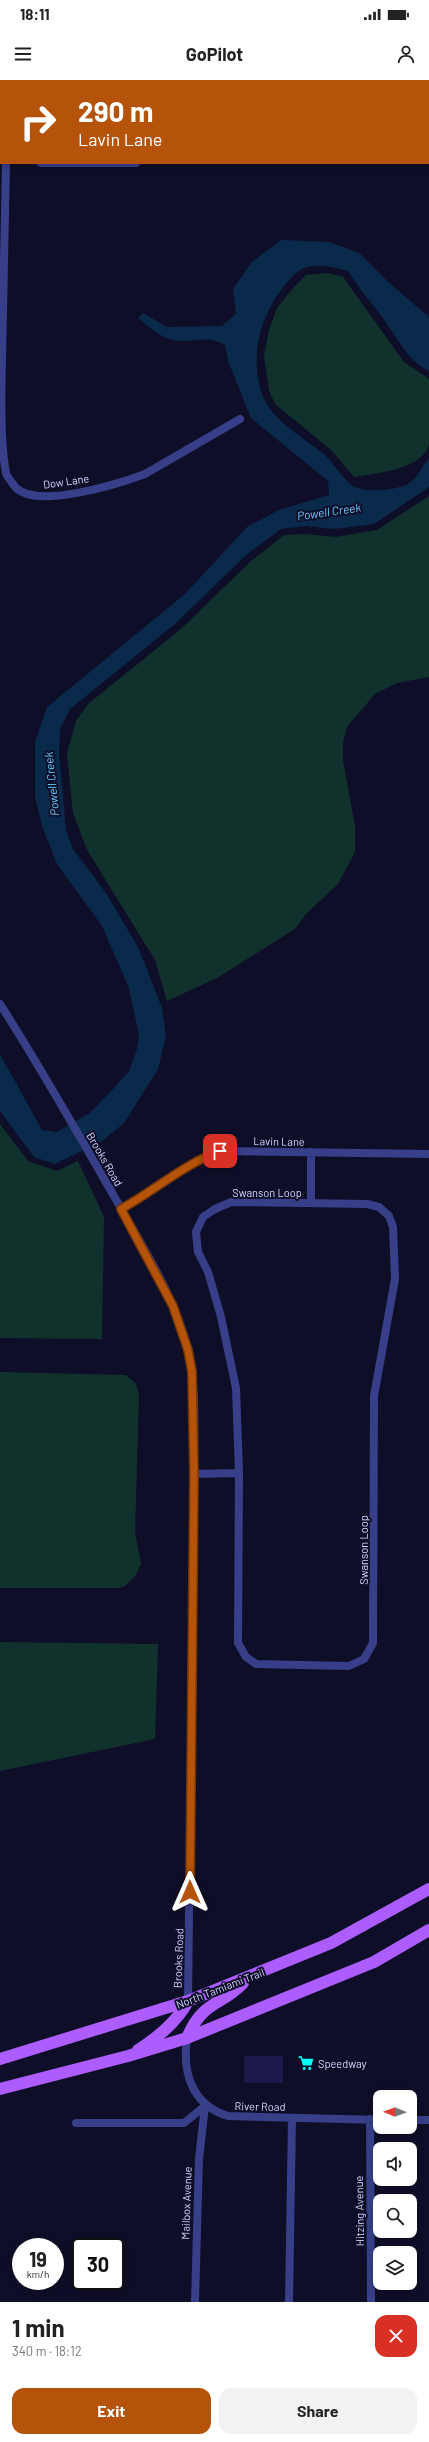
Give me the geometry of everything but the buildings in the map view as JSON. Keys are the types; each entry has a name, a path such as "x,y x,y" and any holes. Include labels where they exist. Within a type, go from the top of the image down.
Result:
{"main road":[{"name":"North Tamiami Trail","path":"0,2059 188,2001 360,1930 429,1890"},
{"path":"0,2089 128,2056 187,2038 374,1962 429,1930"},
{"path":"187,2038 193,2023 203,2011 237,1990 249,1976"},
{"path":"128,2056 170,2025 183,2012 188,2001"}],"street":[{"name":"Dow Lane","path":"6,164 1,395 3,448 6,474 17,488 34,496 53,496 129,480 145,474 240,419"},
{"name":"Brooks Road","path":"0,1004 68,1116 121,1209 173,1306 188,1350 193,1395 194,1474 188,2001"},
{"name":"Lavin Lane","path":"121,1209 146,1195 201,1158 220,1151 429,1154"},
{"name":"Swanson Loop","path":"311,1152 311,1203"},
{"name":"Swanson Loop","path":"231,1202 368,1204 379,1207 389,1216 393,1227 395,1279 374,1396 373,1643 364,1659 349,1666 268,1665 256,1664 241,1651 238,1643 237,1623 239,1473 236,1388 229,1349 208,1272 198,1252 196,1232 202,1217 231,1202"},
{"path":"194,1474 239,1473"},
{"path":"76,2123 184,2123 204,2106 188,2076 185,2063 187,2038"},
{"name":"River Road","path":"204,2106 228,2116 373,2119"},
{"name":"Mailbox Avenue","path":"195,2302 199,2159 204,2106"},
{"path":"289,2302 292,2118"},
{"name":"Hitzing Avenue","path":"370,2119 370,2302"},
{"path":"417,2120 429,2120"}],"green space":[{"path":"328,273 343,277 404,362 429,379 429,444 425,452 418,459 408,465 385,472 354,477 332,451 275,404 269,390 264,355 269,330 277,308 306,275"},
{"path":"429,496 429,677 397,683 375,694 347,727 343,743 343,760 355,826 355,852 338,884 306,914 295,929 217,978 167,1001 155,960 87,850 73,813 67,753 76,721 88,704 181,629 251,561 284,535 305,534 336,537 377,530"},
{"path":"0,1124 28,1161 57,1171 78,1161 104,1217 102,1339 0,1338"},
{"path":"0,1372 126,1375 136,1384 139,1394 135,1532 141,1564 136,1575 125,1586 119,1588 0,1588"},
{"path":"0,1642 158,1644 155,1739 0,1771"}],"water":[{"name":"Powell Creek","path":"281,240 329,242 359,253 387,281 429,317 429,371 409,356 348,271 326,266 304,268 293,276 276,298 263,323 259,336 257,349 258,377 261,391 270,409 285,425 320,451 346,480 355,487 380,490 398,488 406,485 414,480 429,458 429,487 374,524 335,529 306,526 281,529 245,556 175,624 70,709 60,729 59,752 66,831 73,849 106,893 138,947 162,1008 166,1036 158,1069 124,1123 102,1141 55,1164 34,1157 0,1111 0,1054 42,1130 57,1132 90,1113 129,1071 137,1049 139,1035 129,988 102,926 57,864 42,826 35,796 35,742 47,707 185,594 247,527 279,510 329,495 328,481 251,418 228,361 225,345 204,339 184,341 170,339 157,333 138,318 143,313 167,327 222,326 236,314 233,289 252,262"}],"place":[{"name":"Speedway","path":"306,2063"}],"route":[{"path":"190,1892 194,1474 192,1372 182,1328 173,1306 121,1209 146,1195 201,1158 220,1151"}]}
